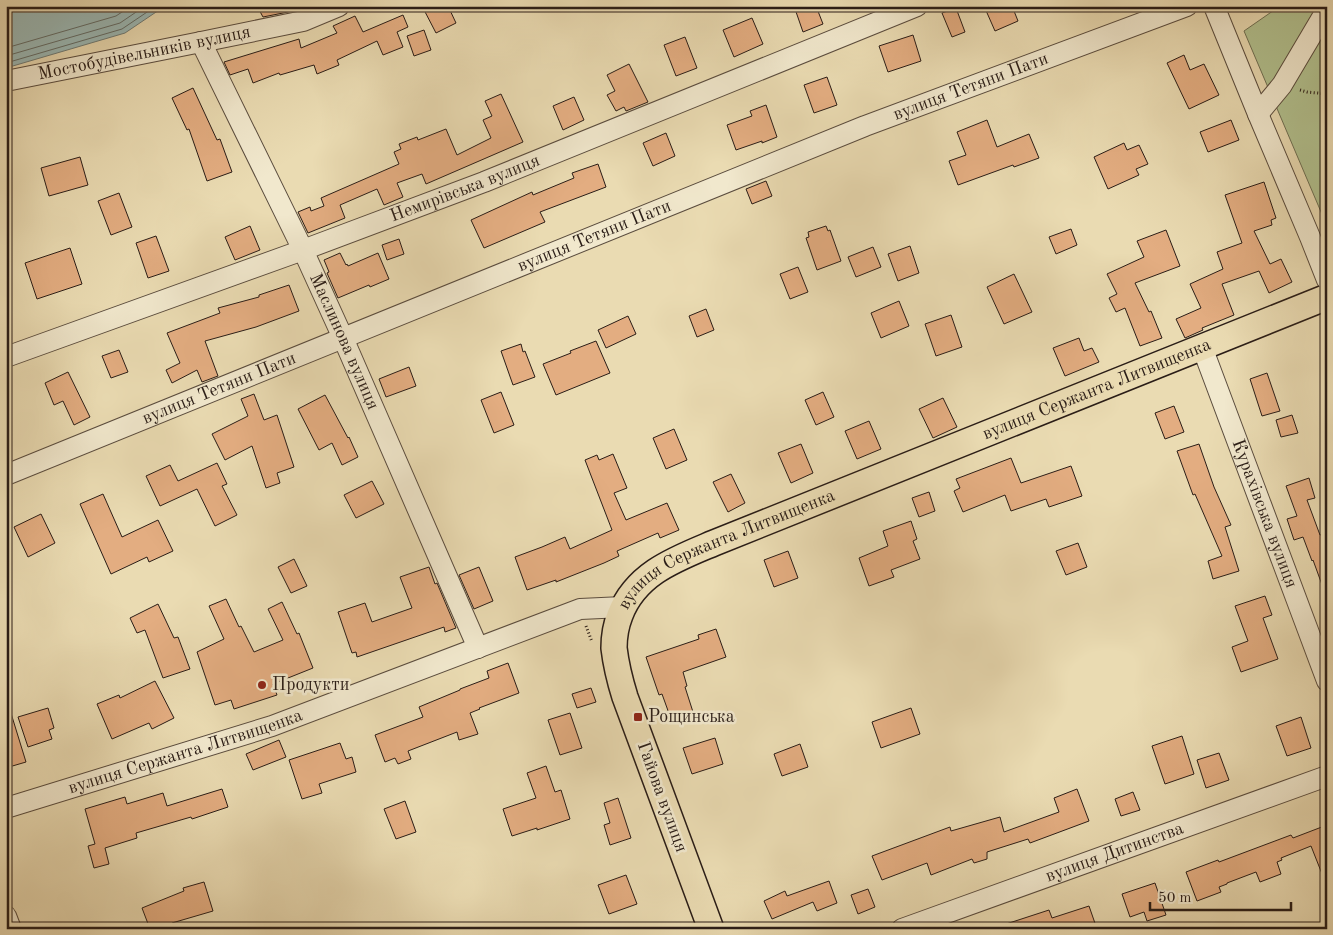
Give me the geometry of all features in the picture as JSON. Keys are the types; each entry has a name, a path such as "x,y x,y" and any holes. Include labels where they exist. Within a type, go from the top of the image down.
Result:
{"main road":[{"name":"вулиця Сержанта Литвищенка","path":"623,607 632,592 643,581 671,561 1327,296"},
{"name":"Гайова вулиця","path":"623,607 616,625 614,647 625,697 711,929"}],"street":[{"name":"Мостобудівельників вулиця","path":"6,81 303,20 339,6"},
{"name":"Немирівська вулиця","path":"6,357 484,182 917,6"},
{"name":"вулиця Тетяни Пати","path":"6,475 865,126 1187,6"},
{"path":"1214,6 1327,280"},
{"path":"1258,114 1282,85 1327,9"},
{"name":"Маслинова вулиця","path":"201,42 344,338 478,648"},
{"name":"Курахівська вулиця","path":"1202,347 1327,681"},
{"name":"вулиця Сержанта Литвищенка","path":"6,808 272,726 580,609 623,607"},
{"name":"вулиця Дитинства","path":"902,929 1327,776"},
{"path":"6,916 11,929"}],"path":[{"path":"1282,85 1307,92 1327,94"}],"green space":[{"path":"1280,6 1327,6 1327,226 1244,31"}],"water":[{"path":"6,6 165,6 125,33 6,68"}],"building":[{"path":"257,6 305,6 298,10 263,17"},
{"path":"422,6 448,6 456,23 436,33"},
{"path":"794,6 816,6 823,24 803,32"},
{"path":"984,6 1012,6 1018,21 995,31"},
{"path":"956,8 965,32 952,37 942,13"},
{"path":"403,15 408,27 397,32 403,47 383,55 377,41 337,60 339,65 317,74 314,65 280,75 279,73 253,83 248,69 230,75 224,62 299,39 301,48 337,33 333,26 355,16 363,32"},
{"path":"752,18 763,44 734,57 723,30"},
{"path":"424,30 431,50 414,56 407,36"},
{"path":"913,35 921,61 888,72 879,46"},
{"path":"685,37 697,68 676,76 664,45"},
{"path":"1184,55 1190,70 1204,64 1219,95 1189,109 1167,63"},
{"path":"629,64 648,102 626,111 624,107 616,111 607,95 615,91 607,75"},
{"path":"827,77 837,105 814,113 804,85"},
{"path":"193,88 217,140 220,139 232,172 207,181 189,129 187,130 172,98"},
{"path":"501,94 523,142 426,184 422,174 397,183 403,197 384,205 377,189 340,205 345,218 308,233 298,212 310,207 311,211 324,206 321,198 399,164 394,152 401,149 399,144 417,137 418,140 446,129 457,155 491,138 483,120 492,116 485,101"},
{"path":"574,97 584,120 563,130 553,106"},
{"path":"766,105 777,137 736,150 727,125 752,116 750,111"},
{"path":"987,120 997,147 1029,134 1039,158 1014,167 1013,165 958,185 949,161 966,155 957,132"},
{"path":"1231,120 1239,140 1208,152 1200,132"},
{"path":"666,133 675,156 653,166 643,143"},
{"path":"1124,143 1127,150 1139,145 1148,164 1136,169 1139,175 1108,189 1094,157"},
{"path":"80,157 88,185 49,196 41,168"},
{"path":"598,164 606,187 540,212 545,222 484,248 471,220 532,192 533,195 574,178 572,173"},
{"path":"766,181 772,196 752,204 746,189"},
{"path":"1264,182 1276,218 1271,220 1272,225 1254,231 1270,264 1281,259 1292,282 1269,293 1259,271 1222,284 1234,315 1202,328 1203,330 1185,338 1176,319 1201,308 1190,284 1223,269 1217,252 1242,243 1225,195"},
{"path":"119,193 132,227 111,235 98,201"},
{"path":"250,226 260,250 235,260 225,237"},
{"path":"826,226 828,231 830,230 841,261 817,270 806,238 809,237 808,232"},
{"path":"1071,229 1077,245 1056,254 1049,237"},
{"path":"1166,230 1180,266 1135,283 1149,312 1151,311 1162,338 1140,346 1125,308 1116,312 1109,298 1117,294 1107,274 1144,257 1137,241"},
{"path":"156,236 169,271 148,278 136,243"},
{"path":"399,239 404,254 387,260 382,245"},
{"path":"910,246 919,273 898,281 888,254"},
{"path":"873,247 881,267 856,277 848,257"},
{"path":"70,248 82,284 37,299 25,263"},
{"path":"340,253 348,266 378,253 389,279 338,298 327,273 329,272 324,260"},
{"path":"798,267 808,292 790,299 780,274"},
{"path":"1014,274 1032,312 1004,324 987,287"},
{"path":"289,285 299,311 256,327 205,341 218,376 202,382 197,370 172,383 166,370 180,363 167,333 220,313 218,308 259,297 259,295"},
{"path":"899,301 909,326 881,338 871,313"},
{"path":"706,309 714,330 697,337 689,316"},
{"path":"951,315 962,347 936,356 925,324"},
{"path":"628,316 636,334 606,348 598,330"},
{"path":"1079,338 1084,351 1092,348 1099,362 1065,376 1053,348"},
{"path":"596,341 610,373 556,395 543,364"},
{"path":"521,344 535,377 513,385 501,351"},
{"path":"119,350 128,372 111,378 102,356"},
{"path":"409,367 416,386 386,397 379,379"},
{"path":"68,372 90,417 74,425 63,401 54,405 45,383"},
{"path":"1267,373 1280,411 1262,416 1250,379"},
{"path":"501,392 514,425 494,433 481,400"},
{"path":"823,392 834,417 816,425 805,400"},
{"path":"254,394 264,420 277,415 294,467 277,473 280,483 266,488 252,446 225,460 212,434 248,416 241,399"},
{"path":"325,395 358,457 342,465 332,443 319,450 298,409"},
{"path":"943,398 957,427 933,438 919,409"},
{"path":"1174,406 1184,432 1165,439 1155,413"},
{"path":"1292,415 1298,433 1281,437 1276,420"},
{"path":"869,421 881,449 857,459 845,431"},
{"path":"674,429 687,460 666,469 653,438"},
{"path":"801,444 813,473 791,483 778,453"},
{"path":"1199,444 1214,487 1231,525 1225,527 1239,571 1213,579 1208,561 1222,556 1195,494 1193,495 1177,451"},
{"path":"613,454 627,488 614,493 626,520 667,503 679,530 660,538 658,533 617,551 619,556 604,563 556,582 556,580 527,590 515,557 565,537 570,549 612,530 585,460 597,455 599,460"},
{"path":"1011,458 1021,483 1071,466 1082,496 1049,507 1046,499 1011,511 1005,495 963,512 954,491 960,488 956,479"},
{"path":"217,463 227,484 222,486 237,515 215,526 197,489 160,506 146,476 170,465 178,481"},
{"path":"731,474 745,503 728,512 713,482"},
{"path":"1309,478 1315,498 1307,500 1320,535 1327,533 1327,592 1325,593 1303,537 1294,540 1287,519 1297,516 1286,486"},
{"path":"372,481 384,504 356,518 344,495"},
{"path":"929,492 935,511 919,517 912,498"},
{"path":"103,494 122,537 158,520 173,551 149,562 147,557 111,574 80,504"},
{"path":"41,514 55,543 28,557 14,527"},
{"path":"911,521 917,539 913,541 920,559 891,570 894,577 869,586 859,558 888,546 883,531"},
{"path":"1078,543 1087,567 1066,575 1056,551"},
{"path":"788,551 798,578 774,587 764,560"},
{"path":"294,559 307,586 291,593 278,567"},
{"path":"429,567 456,628 445,632 444,627 357,657 356,652 352,653 338,612 365,603 372,622 412,608 400,577"},
{"path":"479,567 493,601 474,609 459,575"},
{"path":"1265,596 1272,615 1263,618 1278,659 1241,672 1232,647 1248,641 1235,606"},
{"path":"226,599 239,627 241,626 254,652 283,640 268,609 282,602 297,634 299,633 313,668 273,684 277,695 234,709 231,700 215,705 197,652 224,639 209,606"},
{"path":"158,604 174,638 178,637 190,669 163,678 145,630 137,633 130,618"},
{"path":"716,629 726,657 683,672 687,686 685,687 693,712 671,719 662,694 659,695 646,657 699,639 698,635"},
{"path":"508,663 519,693 470,713 478,734 459,740 457,732 408,751 411,759 398,764 395,758 385,762 375,735 423,717 419,707 489,678 487,671"},
{"path":"155,681 174,718 152,729 149,723 112,739 97,704 119,695 120,698"},
{"path":"591,688 596,702 577,708 572,694"},
{"path":"48,708 54,728 49,730 52,739 28,747 18,717"},
{"path":"911,708 920,734 881,748 872,722"},
{"path":"6,710 10,710 26,762 9,767 6,759"},
{"path":"570,713 582,748 560,755 548,720"},
{"path":"1301,717 1311,748 1287,756 1276,726"},
{"path":"1182,736 1194,774 1165,784 1152,746"},
{"path":"715,738 723,764 692,774 683,748"},
{"path":"279,740 286,757 253,770 246,754"},
{"path":"340,743 346,759 352,757 356,772 319,784 322,793 302,799 289,760"},
{"path":"800,744 808,767 782,776 774,754"},
{"path":"1219,753 1229,780 1206,788 1197,760"},
{"path":"546,766 555,792 561,790 570,819 512,836 503,809 536,798 527,773"},
{"path":"222,789 228,807 192,819 191,817 136,833 137,838 105,848 109,864 94,868 88,846 95,844 85,809 125,797 127,804 163,793 167,806"},
{"path":"1077,789 1089,821 1030,843 1028,839 987,852 987,859 974,863 972,859 931,875 927,863 882,880 872,856 950,827 951,831 1000,817 1004,832 1059,812 1054,798"},
{"path":"1133,792 1140,810 1121,816 1115,799"},
{"path":"618,798 631,838 610,845 604,825 610,823 604,803"},
{"path":"405,801 416,832 396,839 384,809"},
{"path":"1327,825 1326,884 1311,846 1281,858 1282,860 1277,862 1281,874 1260,882 1256,872 1227,883 1219,887 1221,892 1197,901 1186,872 1218,860 1219,862 1291,835 1293,838"},
{"path":"626,875 637,904 609,914 598,885"},
{"path":"829,881 837,903 817,911 813,902 772,919 764,901 785,891 787,896"},
{"path":"204,882 213,911 172,923 174,929 150,929 142,908 184,891 183,888"},
{"path":"1155,883 1166,915 1147,921 1144,912 1130,917 1122,894"},
{"path":"868,889 875,907 858,914 851,895"},
{"path":"1089,906 1097,929 1001,929 1000,926 1049,910 1052,918"}],"place":[{"name":"Продукти","path":"262,685"},
{"name":"Рощинська","path":"638,717"}]}
